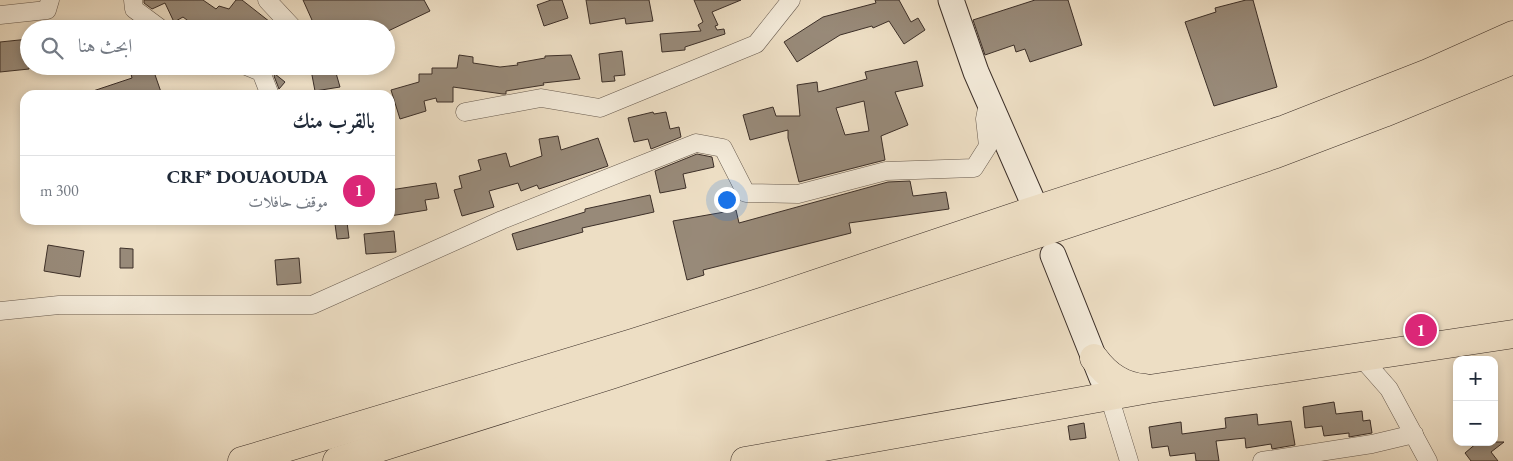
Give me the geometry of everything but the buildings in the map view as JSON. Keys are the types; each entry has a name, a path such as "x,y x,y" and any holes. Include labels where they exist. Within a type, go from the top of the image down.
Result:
{"main road":[{"path":"951,0 976,72 1036,209"},
{"path":"242,461 745,307 1285,129 1428,73 1513,35"},
{"path":"337,461 639,366 1276,154 1384,114 1513,60"},
{"path":"1053,255 1109,396"},
{"path":"745,461 1149,388 1513,334"},
{"path":"1094,358 1114,378 1130,386 1149,388"},
{"path":"1067,404 1082,396 1088,390 1094,375 1094,358"}],"street":[{"path":"0,15 47,10 50,0"},
{"path":"133,0 134,8 149,20"},
{"path":"267,0 286,20"},
{"path":"465,112 542,98 600,108 756,44 791,0"},
{"path":"262,75 268,90"},
{"path":"0,311 59,305 312,305 502,220 696,143 723,148 746,193 798,194 886,171 974,168 988,146 985,119 989,100"},
{"path":"1360,356 1389,390 1428,461"},
{"path":"1109,396 1129,461"},
{"path":"1262,461 1372,444 1414,434"}],"place":[{"name":"CRF* DOUAOUDA","path":"1421,330"}]}
